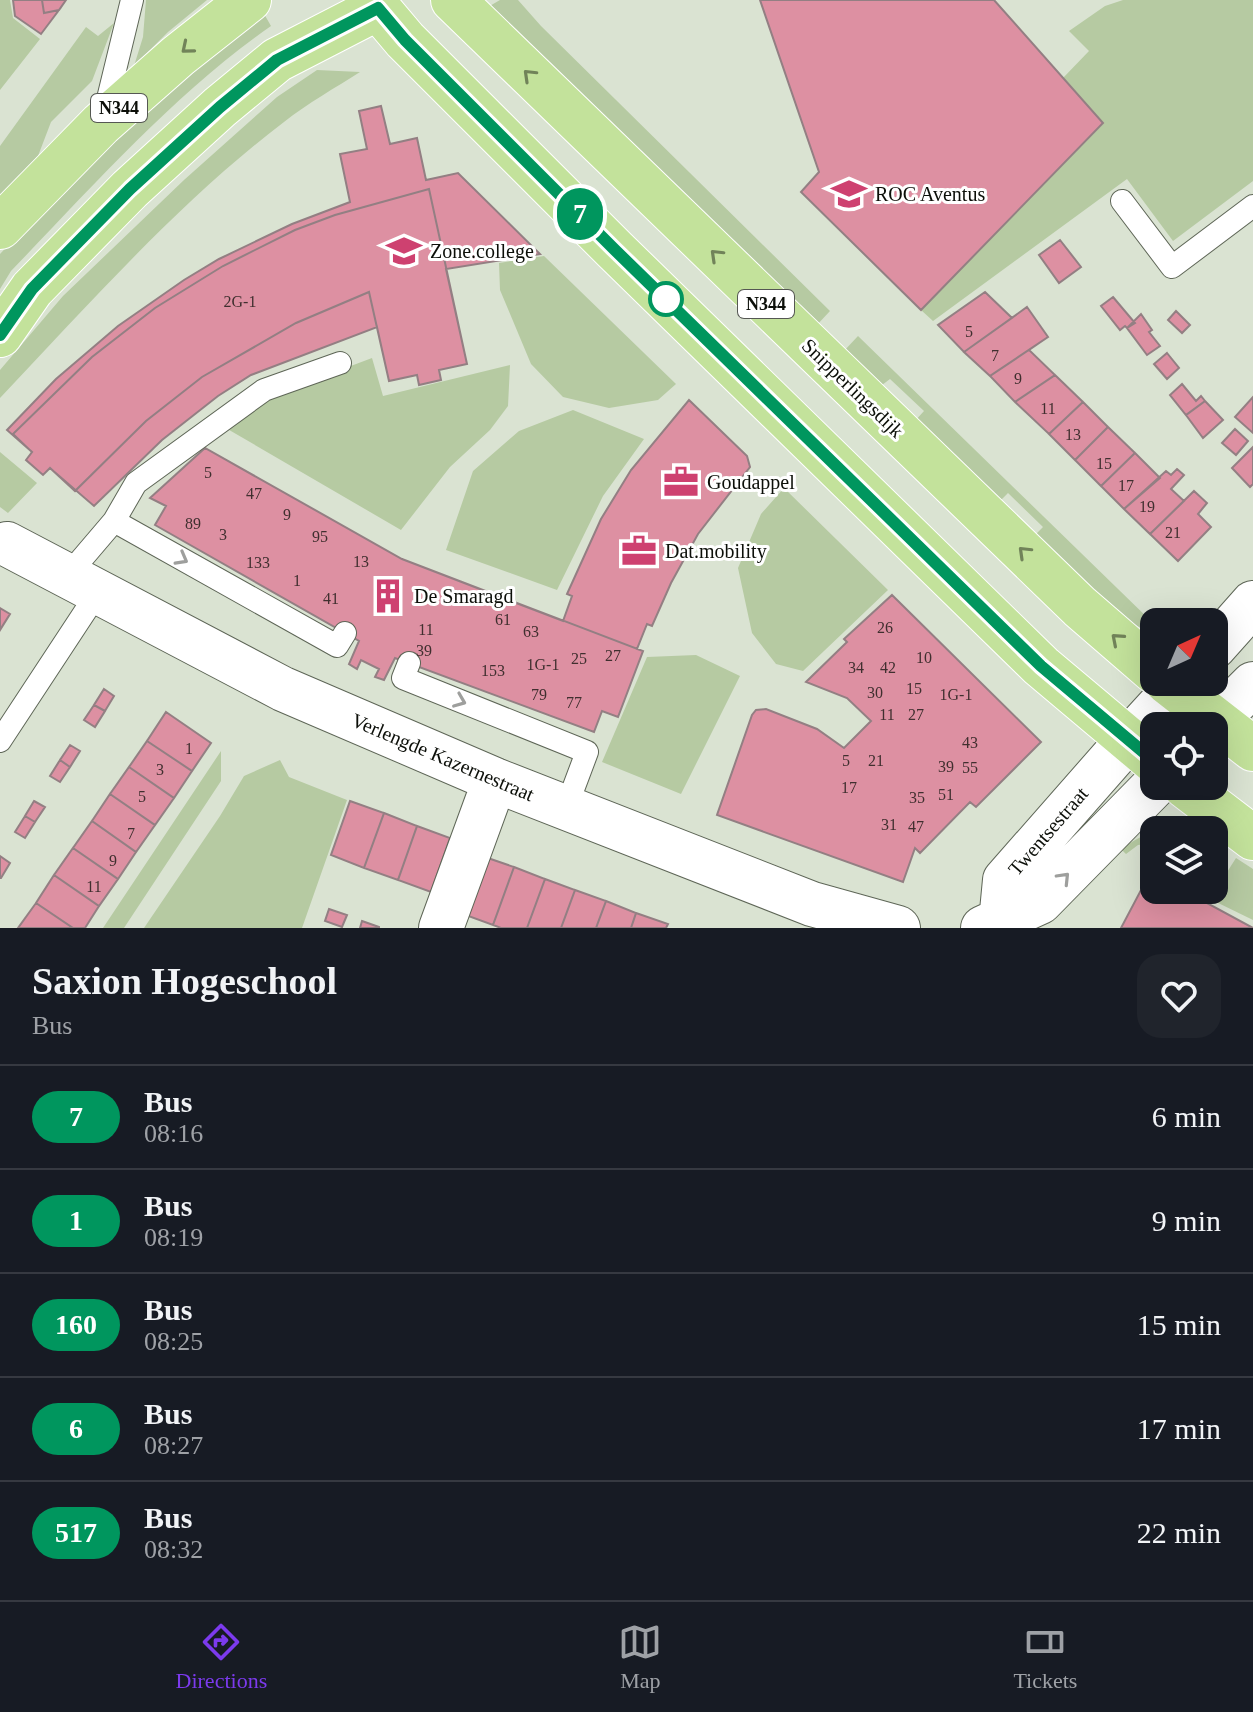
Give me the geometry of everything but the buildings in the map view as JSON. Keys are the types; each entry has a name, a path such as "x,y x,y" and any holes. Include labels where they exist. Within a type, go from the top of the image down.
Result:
{"main road":[{"name":"N344","path":"0,227 101,124 178,56 249,0"},
{"name":"Snipperlingsdijk","path":"453,0 1080,607 1140,657"},
{"path":"0,335 32,289 130,189 220,107 277,60 379,3 405,40 615,250 1041,666 1140,749"},
{"name":"Snipperlingsdijk","path":"1185,696 1202,712"},
{"name":"Snipperlingsdijk","path":"1228,732 1253,749"},
{"path":"1203,800 1253,838"}],"street":[{"name":"Verlengde Kazernestraat","path":"7,544 283,689 566,808 794,913 898,928"},
{"path":"1228,631 1253,603"},
{"path":"1225,712 1253,684"},
{"name":"Twentsestraat","path":"998,926 1005,880 1140,751"},
{"path":"441,928 495,780"},
{"name":"Twentsestraat","path":"998,926 1040,902 1140,800"}],"lane":[{"path":"101,124 132,0"},
{"path":"1122,201 1172,267 1253,206"},
{"path":"0,741 136,483 264,390 340,363"},
{"path":"114,521 337,646 345,633"},
{"path":"409,663 403,678 587,752 566,808"}],"green space":[{"path":"0,0 10,0 13,18 40,39 0,90"},
{"path":"146,0 207,0 168,32 134,66 143,37"},
{"path":"500,0 518,0 830,311 816,326 488,7"},
{"path":"1123,0 1253,0 1253,181 1173,241 1127,179 933,321 921,310 1103,124 1063,78 1089,51 1069,31 1105,6"},
{"path":"263,12 271,26 201,81 135,142 11,271 0,289 0,254 126,127"},
{"path":"114,23 92,81 51,122 38,156 0,197 0,146 86,27 98,36"},
{"path":"317,70 360,72 293,115 208,186 136,254 0,398 0,370 63,296 184,180 277,97"},
{"path":"544,256 676,384 658,400 609,408 563,397 531,364 500,290 499,263"},
{"path":"858,336 1140,610 1140,628 1109,606 1033,537 1043,527 1008,493 998,503 914,422 924,411 890,379 878,388 843,352"},
{"path":"372,358 383,396 510,365 508,406 490,430 450,467 401,530 224,427 266,398"},
{"path":"573,410 644,439 603,496 557,590 446,550 473,471 519,431"},
{"path":"0,452 37,483 8,513 0,507"},
{"path":"784,488 888,590 803,671 776,664 752,633 738,568 761,514"},
{"path":"696,655 740,676 681,794 602,762 647,657"},
{"path":"221,751 221,781 124,928 103,928"},
{"path":"280,760 289,777 347,800 302,928 144,928 244,776"},
{"path":"1140,837 1140,845 1126,854 1121,849"},
{"path":"1236,858 1253,869 1253,920 1220,904 1228,904 1228,871"}],"bus line":[{"name":"7","path":"0,335 32,289 130,189 220,107 277,60 378,8 405,40 615,250 1041,666 1140,749"}],"place":[{"name":"ROC Aventus","path":"849,194"},
{"name":"Zone.college","path":"404,251"},
{"name":"Goudappel","path":"681,482"},
{"name":"Dat.mobility","path":"639,551"},
{"name":"De Smaragd","path":"388,596"}]}
